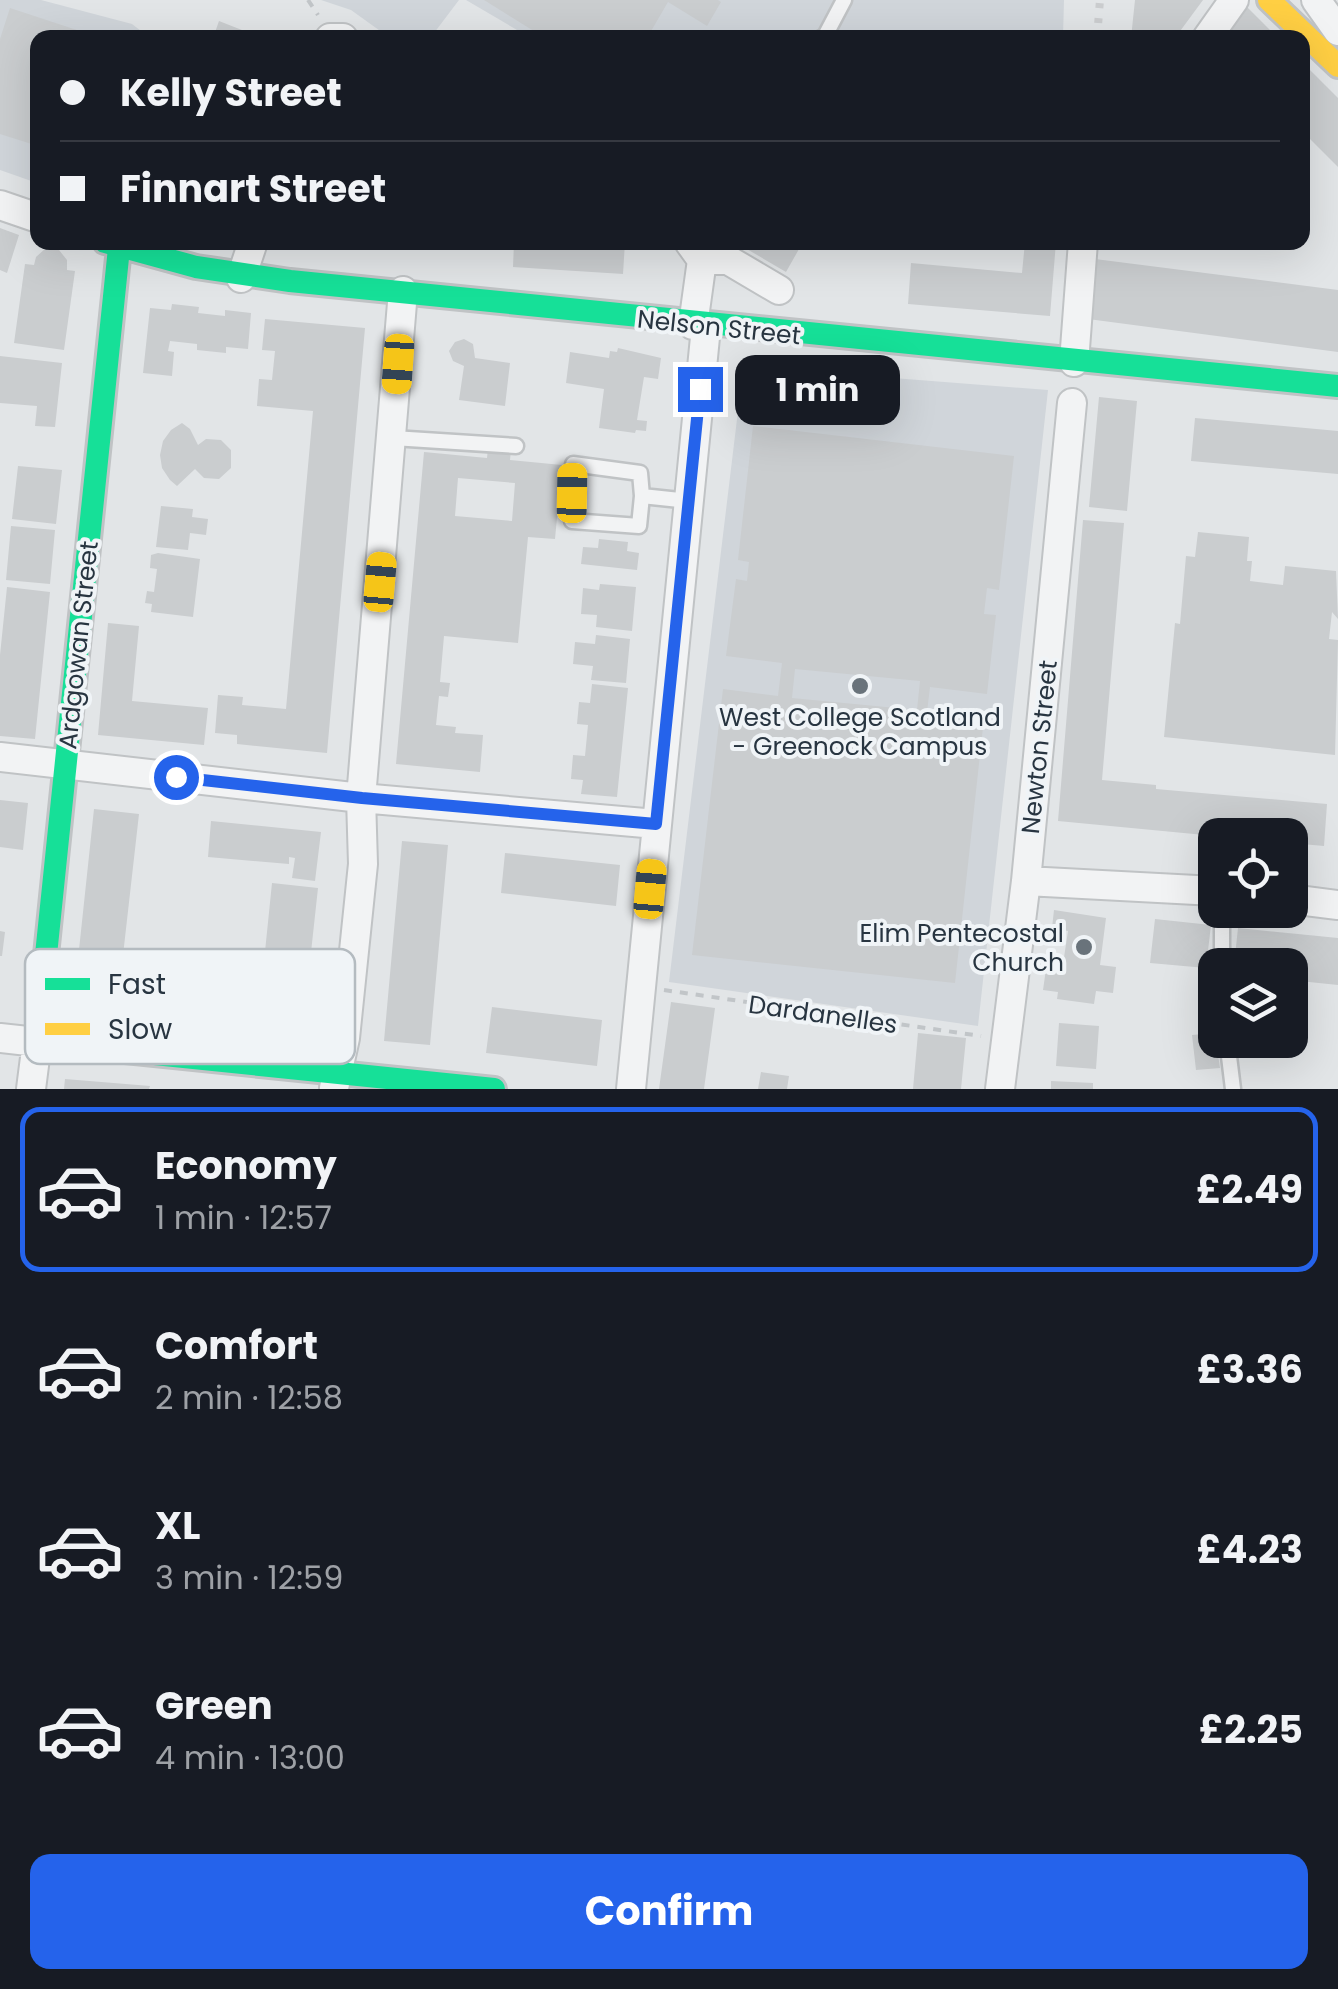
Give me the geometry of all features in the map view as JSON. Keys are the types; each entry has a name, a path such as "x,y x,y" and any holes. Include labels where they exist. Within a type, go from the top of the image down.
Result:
{"main road":[{"path":"1268,0 1307,30"},
{"path":"1310,32 1331,48"},
{"name":"Ardgowan Street","path":"47,949 126,250"},
{"name":"Nelson Street","path":"140,250 241,278 1338,386"},
{"path":"205,1064 334,1081 494,1089"}],"street":[{"path":"1213,30 1234,0"},
{"path":"1315,0 1331,48"},
{"path":"0,205 30,215"},
{"path":"241,278 251,250"},
{"path":"1074,362 1082,250"},
{"path":"631,1089 689,501 700,326 696,251 728,260 778,290"},
{"path":"355,949 363,864 362,798 402,291"},
{"name":"Newton Street","path":"1000,1089 1026,880 1072,404"},
{"path":"0,757 362,798 656,824"},
{"path":"1026,880 1198,890"},
{"path":"1308,902 1338,905"},
{"path":"0,1038 25,1041"},
{"path":"31,1089 34,1064"}],"lane":[{"path":"828,30 844,0"},
{"path":"393,438 516,446"},
{"path":"573,464 640,473 642,496 639,526 572,522 573,464"},
{"path":"642,496 689,501"},
{"path":"1229,1058 1232,1089"}],"path":[{"name":"Dardanelles","path":"641,987 1006,1040"}],"shaded area":[{"path":"0,0 41,0 132,24 140,30 30,30 30,181 0,170"},
{"path":"321,0 459,0 436,30 379,30 351,10"},
{"path":"466,0 1064,0 1063,30 517,30"},
{"name":"West College Scotland - Greenock Campus","path":"754,367 1048,390 978,1026 669,982 741,386"}],"building":[{"path":"484,0 721,2 707,26 668,2 652,30 532,30"},
{"path":"1135,0 1203,0 1181,30 1132,30"},
{"path":"1243,3 1270,30 1216,30"},
{"path":"10,8 77,30 30,30 30,143 0,134 0,39"},
{"path":"219,21 242,30 216,30"},
{"path":"1310,70 1338,98 1338,167 1310,139"},
{"path":"0,228 19,235 7,273 0,270"},
{"path":"44,250 59,250 67,260 67,270 75,271 64,350 14,343 25,264 34,265"},
{"path":"514,250 624,250 623,274 513,267"},
{"path":"749,250 798,250 786,272"},
{"path":"1024,250 1055,250 1050,316 908,304 911,263 1022,273"},
{"path":"1095,259 1338,290 1338,352 1088,319"},
{"path":"172,304 199,307 198,313 251,313 248,349 226,347 226,353 197,350 197,344 170,341 168,351 174,352 172,376 143,373 150,308 171,310"},
{"path":"265,319 365,328 327,753 237,744 237,735 215,733 218,695 243,697 242,705 286,709 313,411 257,406 259,379 272,380 275,351 262,350"},
{"path":"464,339 473,344 475,358 510,363 505,406 459,400 464,366 453,361 449,351 455,342"},
{"path":"618,348 661,358 658,379 644,377 637,420 647,421 646,431 599,428 604,389 566,383 570,352 609,358 610,351 617,352"},
{"path":"0,356 62,363 55,427 35,426 37,406 0,403"},
{"path":"1099,397 1137,401 1127,511 1089,507"},
{"path":"1195,418 1338,431 1338,474 1191,461"},
{"path":"182,423 198,445 206,439 221,440 231,450 231,468 219,479 204,478 195,469 177,486 162,468 163,441"},
{"name":"West College Scotland - Greenock Campus","path":"753,426 1014,456 999,590 987,588 984,614 996,615 987,694 930,687 927,712 984,718 955,983 692,955 723,689 778,696 782,663 726,656 736,579 747,581 749,562 738,560","holes":["795,669 920,681 917,710 792,698"]},
{"path":"488,448 511,450 510,460 562,465 555,539 528,537 518,643 444,636 440,682 450,683 448,697 439,696 436,725 456,727 455,733 483,735 480,772 396,764 424,452 487,458","holes":["458,478 515,483 512,521 455,516"]},
{"path":"18,466 62,470 56,524 12,519"},
{"path":"161,506 193,509 192,517 208,519 206,535 190,533 188,550 156,547"},
{"path":"1083,520 1124,523 1102,780 1156,785 1156,789 1327,804 1324,846 1308,845 1308,818 1198,818 1198,834 1058,821"},
{"path":"11,526 55,530 50,584 6,580"},
{"path":"1198,532 1249,537 1250,581 1283,585 1285,566 1336,571 1338,619 1332,612 1329,639 1338,640 1335,755 1164,737 1186,556 1195,557"},
{"path":"599,539 628,542 627,551 639,553 637,570 581,564 583,547 598,548"},
{"path":"151,555 200,559 193,617 151,612 152,604 145,603 147,591 154,592 157,569 150,568"},
{"path":"600,584 636,587 632,631 596,627 597,615 581,614 583,588 599,590"},
{"path":"7,587 50,592 35,739 0,736 0,655"},
{"path":"108,623 139,626 132,701 208,708 204,745 98,735"},
{"path":"596,635 630,639 626,683 591,680 593,666 573,664 575,642 595,644"},
{"path":"592,684 628,688 617,797 581,794 583,780 571,779 573,755 585,756 588,725 577,724 579,702 590,703"},
{"path":"0,800 28,803 23,850 0,847"},
{"path":"94,809 139,814 124,949 79,949"},
{"path":"211,821 321,832 315,881 292,878 295,858 289,857 289,864 208,857"},
{"path":"402,841 448,845 430,1045 384,1041"},
{"path":"505,853 620,865 616,906 501,893"},
{"path":"272,883 318,888 311,949 265,949"},
{"name":"Elim Pentecostal Church","path":"1054,910 1106,918 1100,965 1116,967 1113,993 1096,991 1094,1004 1057,999 1058,992 1043,990 1047,962 1063,964 1068,931 1052,928"},
{"path":"1155,919 1211,928 1208,948 1198,948 1198,967 1150,963"},
{"path":"1238,928 1338,938 1338,985 1308,982 1308,948 1236,948"},
{"path":"0,931 5,932 2,956 0,956"},
{"path":"671,1002 715,1008 704,1089 659,1089"},
{"path":"492,1007 602,1020 597,1066 486,1053"},
{"path":"1059,1023 1099,1026 1096,1069 1056,1066"},
{"path":"918,1033 966,1038 961,1089 913,1089"},
{"path":"1198,1034 1198,1058 1219,1058 1220,1068 1196,1070 1192,1035"},
{"path":"761,1072 789,1076 787,1089 758,1089"},
{"path":"65,1079 150,1086 64,1089"},
{"path":"1051,1081 1093,1083 1093,1089 1051,1089"}],"railway":[{"path":"1098,30 1100,0"}],"traffic: fast":[{"path":"47,949 119,250"},
{"path":"134,250 196,267 290,281 1338,386"},
{"path":"251,1064 494,1089"}],"traffic: slow":[{"path":"1269,0 1300,30"},
{"path":"1310,39 1338,66"}],"place":[{"name":"West College Scotland - Greenock Campus","path":"860,686"},
{"name":"Elim Pentecostal Church","path":"1084,947"}],"route":[{"path":"176,777 656,824 700,389"}]}
